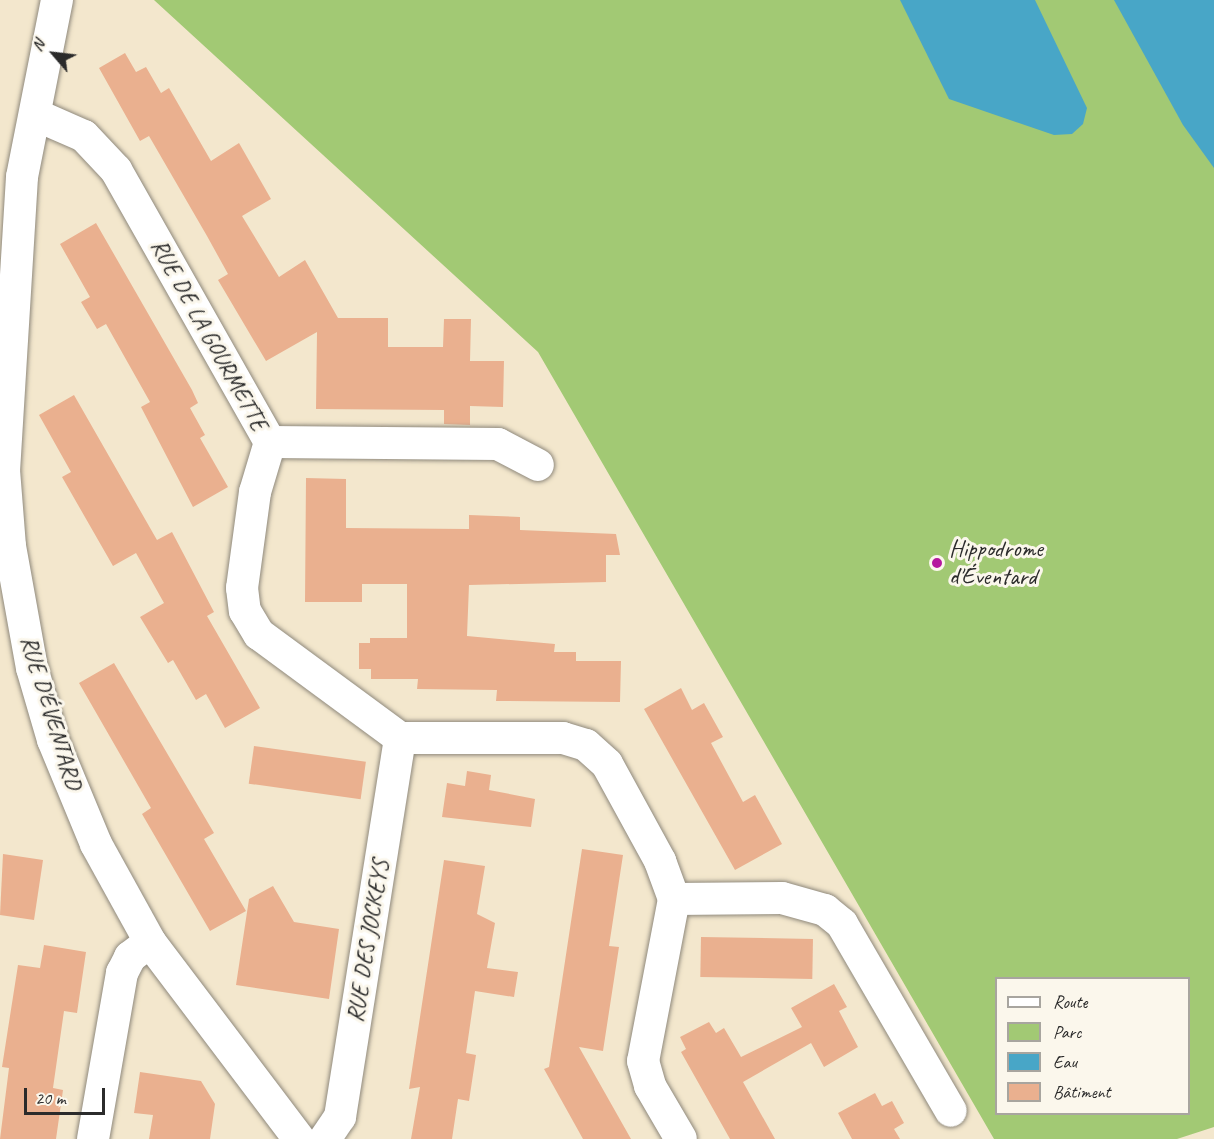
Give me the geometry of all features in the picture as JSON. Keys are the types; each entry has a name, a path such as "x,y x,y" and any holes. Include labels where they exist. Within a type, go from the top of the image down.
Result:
{"street":[{"name":"RUE D'ÉVENTARD","path":"57,0 22,177 4,470 10,546 32,668 53,740 96,844 150,942 299,1139"},
{"name":"RUE DE LA GOURMETTE","path":"36,115 84,136 116,170 270,442 255,492 242,588 245,611 259,634 400,738"},
{"path":"270,442 498,444 538,465"},
{"path":"400,738 562,738 586,746 607,764 660,861 674,899 643,1061 650,1086 681,1139"},
{"name":"RUE DES JOCKEYS","path":"325,1139 339,1123 400,738"},
{"path":"674,899 782,898 825,910 842,924 951,1111"},
{"path":"93,1139 122,973 130,957 150,942"}],"green space":[{"name":"Hippodrome d'Éventard","path":"154,0 1214,0 1214,1127 1177,1139 994,1139 538,352"}],"water":[{"path":"900,0 1035,0 1087,108 1083,124 1072,134 1054,135 949,99"},
{"path":"1114,0 1214,0 1214,168 1183,125"}],"building":[{"path":"125,53 136,72 146,67 161,93 169,88 211,161 239,143 271,199 242,216 279,277 305,260 338,318 388,318 388,347 443,347 444,319 471,319 470,361 504,361 503,407 470,406 470,425 444,424 444,410 316,409 317,332 266,361 218,280 228,274 207,236 149,136 140,141 99,68"},
{"path":"96,223 192,390 198,403 190,408 205,435 200,438 228,487 193,507 141,407 150,402 106,324 97,329 81,302 90,297 60,244"},
{"path":"74,395 157,540 172,532 214,612 207,616 260,708 225,728 206,694 196,700 173,660 168,663 140,617 164,603 136,553 113,566 62,477 71,472 39,415"},
{"path":"306,478 346,479 346,528 469,529 469,515 520,517 520,530 616,534 620,555 606,555 606,582 469,585 467,636 555,644 554,652 576,652 576,661 621,661 620,702 496,701 497,690 417,689 418,679 371,679 371,669 359,669 359,643 370,643 370,638 407,638 407,584 362,584 362,602 305,602"},
{"path":"114,663 214,833 204,839 246,911 210,931 142,814 151,808 79,683"},
{"path":"681,688 692,710 704,703 723,737 711,743 743,802 755,795 782,844 735,870 644,709"},
{"path":"254,746 366,762 361,799 249,784"},
{"path":"467,771 491,775 489,790 535,799 531,827 442,817 447,783 465,786"},
{"path":"582,849 623,855 609,946 619,947 603,1051 579,1047 631,1139 583,1139 544,1069 549,1067"},
{"path":"3,854 43,860 34,920 0,915"},
{"path":"444,860 485,866 477,914 495,923 487,968 518,972 514,997 475,991 466,1053 476,1055 469,1101 458,1099 452,1139 411,1139 420,1087 409,1089"},
{"path":"273,886 294,922 339,929 329,999 236,985 249,899"},
{"path":"701,937 813,939 812,979 700,977"},
{"path":"44,945 86,952 77,1013 64,1011 53,1088 63,1090 56,1139 0,1139 9,1068 2,1067 18,965 40,968"},
{"path":"834,984 847,1007 839,1011 858,1047 824,1067 811,1043 743,1082 775,1139 730,1139 681,1052 686,1049 680,1037 709,1022 716,1033 724,1028 741,1057 802,1027 791,1008"},
{"path":"140,1072 201,1081 215,1104 210,1139 149,1139 153,1115 134,1113"},
{"path":"875,1093 882,1106 892,1101 904,1123 894,1129 900,1139 852,1139 838,1113"}],"place":[{"name":"Hippodrome d'Éventard","path":"937,563"}]}
